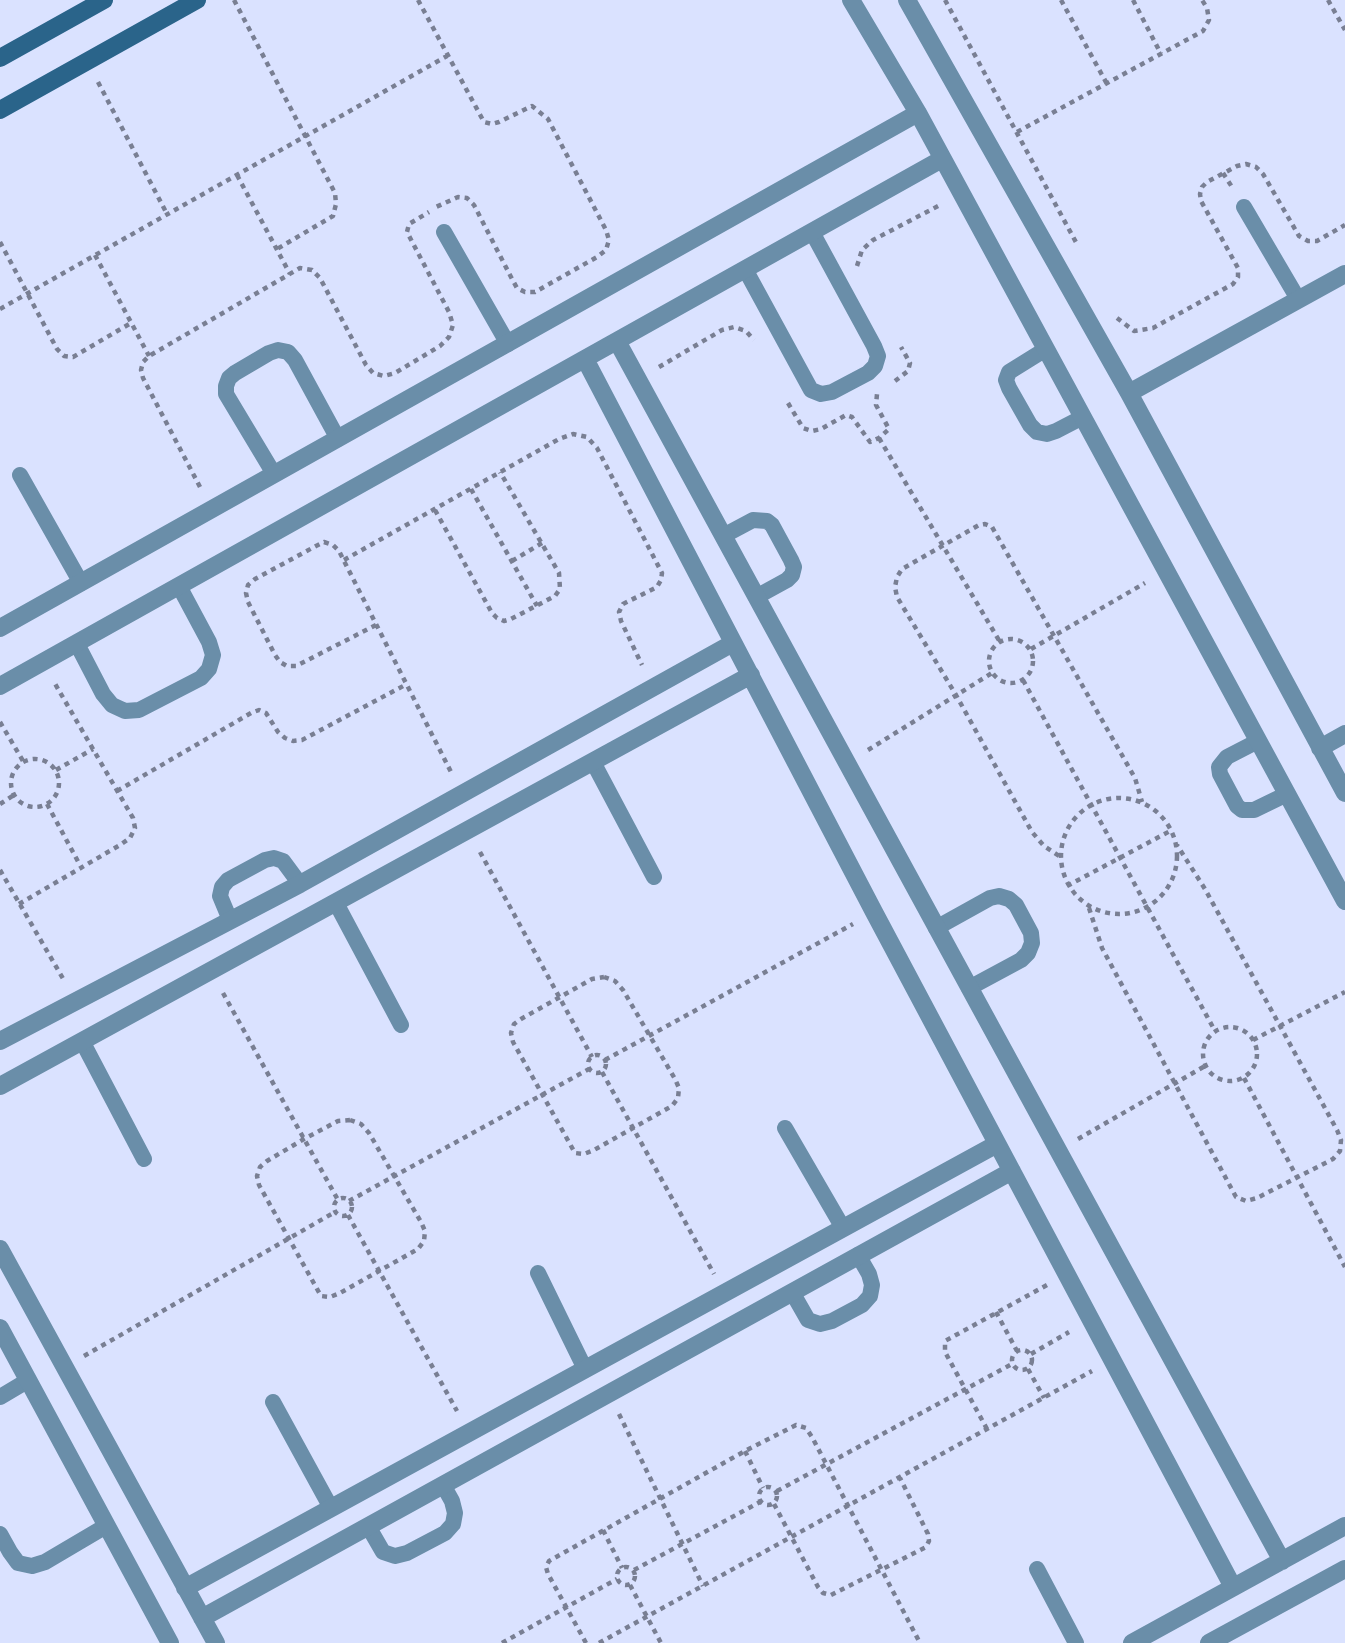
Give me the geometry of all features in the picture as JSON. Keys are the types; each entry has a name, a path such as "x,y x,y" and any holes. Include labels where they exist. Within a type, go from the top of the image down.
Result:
{"street":[{"path":"0,58 104,0"},
{"path":"0,110 197,0"},
{"path":"851,0 962,193 1345,901"},
{"path":"907,0 1129,393 1345,793"},
{"path":"0,628 918,113"},
{"path":"0,686 942,159"},
{"path":"1129,393 1345,274"},
{"path":"617,341 1282,1561"},
{"path":"585,359 874,912 1233,1587"},
{"path":"0,1041 300,884 733,643"},
{"path":"0,1086 751,675"},
{"path":"1320,748 1345,734"},
{"path":"185,1588 997,1144"},
{"path":"202,1618 1012,1171"},
{"path":"0,1249 216,1643"},
{"path":"0,1328 170,1643"},
{"path":"1132,1643 1345,1526"},
{"path":"1209,1643 1235,1637 1345,1569"}],"lane":[{"path":"1244,207 1298,299"},
{"path":"444,232 508,344"},
{"path":"745,269 811,390 821,394 832,392 868,373 875,366 878,356 812,232"},
{"path":"1046,349 1009,372 1006,380 1009,388 1030,425 1037,432 1047,434 1083,417"},
{"path":"274,474 226,394 229,378 269,353 278,350 288,352 295,360 338,439"},
{"path":"20,475 81,583"},
{"path":"723,537 753,520 767,521 772,525 794,567 787,580 756,597"},
{"path":"77,644 103,694 112,705 125,711 139,710 201,678 209,669 213,655 209,642 179,586"},
{"path":"1258,741 1227,757 1219,767 1237,806 1248,811 1254,810 1287,794"},
{"path":"593,762 653,877"},
{"path":"230,920 220,896 222,887 228,880 265,860 274,858 283,862 300,884"},
{"path":"936,928 990,898 999,896 1016,905 1031,933 1032,943 1028,953 1021,960 969,988"},
{"path":"336,903 401,1025"},
{"path":"82,1041 144,1159"},
{"path":"785,1128 843,1228"},
{"path":"792,1292 808,1320 820,1324 832,1321 863,1305 870,1297 872,1285 858,1255"},
{"path":"538,1273 585,1369"},
{"path":"0,1397 27,1381"},
{"path":"272,1402 331,1508"},
{"path":"368,1526 383,1552 395,1556 407,1553 445,1533 453,1524 455,1513 443,1485"},
{"path":"0,1534 19,1563 32,1566 45,1562 106,1526"},
{"path":"1037,1569 1076,1643"}],"path":[{"path":"234,0 335,193 337,204 333,216 324,223 277,249"},
{"path":"212,510 143,378 143,362 149,356 300,268 312,270 320,278 366,365 373,373 384,376 395,373 440,346 449,337 453,325 449,312 407,232 409,224 417,218 458,197 467,198 474,205 517,288 525,292 535,292 606,250 609,240 606,230 548,119 532,106 499,122 484,122 418,0"},
{"path":"945,0 1079,248"},
{"path":"1061,0 1107,84"},
{"path":"1133,0 1161,54"},
{"path":"1017,132 1203,32 1209,20 1202,0"},
{"path":"1328,0 1345,30"},
{"path":"0,309 447,56"},
{"path":"88,61 167,214"},
{"path":"1110,307 1117,318 1135,331 1153,328 1233,284 1238,277 1238,268 1201,201 1200,194 1207,182 1237,166 1247,164 1256,167 1263,174 1299,236 1308,242 1317,241 1345,225"},
{"path":"237,175 290,274"},
{"path":"858,272 857,265 862,250 873,240 962,193"},
{"path":"0,242 57,349 64,356 73,357 131,323"},
{"path":"95,254 149,356"},
{"path":"638,380 722,330 734,327 746,331 761,352"},
{"path":"890,384 908,372 910,363 900,344"},
{"path":"786,398 803,428 812,431 821,429 846,415 857,422 870,442 880,438 889,429 876,405 879,390"},
{"path":"344,560 559,439 573,434 587,437 597,448 662,573 657,587 623,604 619,612 654,688"},
{"path":"880,438 1000,642"},
{"path":"435,510 497,618 504,621 511,619 555,596 561,581 500,472"},
{"path":"471,489 537,606"},
{"path":"1059,856 1044,846 1032,832 956,695 897,597 895,587 902,569 979,525 992,527 1135,778 1142,802"},
{"path":"376,625 296,666 287,666 275,655 248,602 248,585 324,542 333,545 344,560 462,795"},
{"path":"512,561 542,543"},
{"path":"1031,649 1166,570"},
{"path":"1011,638 1022,641 1031,649 1034,660 1031,671 1023,680 1012,683 1001,680 992,673 989,662 992,650 1000,642 1011,638"},
{"path":"19,904 130,838 135,828 133,818 43,662"},
{"path":"846,763 992,673"},
{"path":"1023,680 1215,1031"},
{"path":"117,791 259,710 267,713 278,732 285,738 302,740 407,684"},
{"path":"0,722 23,761"},
{"path":"56,770 93,748"},
{"path":"35,758 47,761 56,770 60,782 56,795 47,804 35,807 23,804 14,795 10,783 14,771 23,761 35,758"},
{"path":"0,804 14,795"},
{"path":"1116,797 1142,802 1160,813 1172,830 1177,845 1205,889 1341,1140 1340,1151 1333,1159 1257,1198 1246,1201 1236,1197 1102,948 1089,908 1067,886 1059,856 1067,826 1090,804 1116,797"},
{"path":"47,804 81,867"},
{"path":"468,830 592,1057"},
{"path":"1067,886 1172,830"},
{"path":"1089,908 1119,916 1149,908 1167,891 1177,869 1177,845"},
{"path":"0,870 76,1001"},
{"path":"605,1060 874,912"},
{"path":"211,971 338,1200"},
{"path":"604,977 615,981 623,990 679,1088 678,1098 672,1105 584,1154 575,1153 513,1042 511,1033 514,1024 521,1018 559,997 592,979 604,977"},
{"path":"1253,1040 1345,992"},
{"path":"1236,1027 1246,1032 1253,1040 1257,1050 1256,1061 1244,1078 1233,1082 1222,1081 1212,1075 1205,1066 1203,1046 1215,1031 1236,1027"},
{"path":"592,1057 601,1056 605,1060 605,1069 602,1072"},
{"path":"592,1057 589,1069 593,1073 602,1072"},
{"path":"1058,1151 1205,1066"},
{"path":"349,1201 589,1069"},
{"path":"602,1072 724,1293"},
{"path":"1244,1078 1345,1267"},
{"path":"350,1120 361,1124 369,1133 425,1231 424,1241 418,1248 330,1297 321,1296 259,1185 257,1176 260,1167 267,1161 304,1139 338,1121 350,1120"},
{"path":"335,1212 334,1204 338,1200 346,1199 352,1206 348,1215"},
{"path":"65,1367 335,1212"},
{"path":"335,1212 348,1215"},
{"path":"348,1215 469,1433"},
{"path":"987,1429 944,1352 945,1341 1067,1275"},
{"path":"996,1312 1017,1352"},
{"path":"1031,1354 1091,1320"},
{"path":"1028,1369 1016,1368 1013,1357 1017,1352 1025,1350 1031,1354"},
{"path":"1028,1369 1032,1365 1031,1354"},
{"path":"599,1643 1112,1360"},
{"path":"776,1491 1013,1364"},
{"path":"1028,1369 1044,1398"},
{"path":"609,1393 703,1586"},
{"path":"586,1643 548,1574 546,1567 549,1561 744,1451 796,1425 806,1428 920,1643"},
{"path":"744,1451 763,1488"},
{"path":"774,1504 818,1587 823,1593 831,1595 921,1551 929,1541 900,1477"},
{"path":"771,1486 776,1491 778,1498 774,1504 766,1506 760,1502 758,1494 763,1488 771,1486"},
{"path":"634,1570 760,1502"},
{"path":"603,1530 622,1568"},
{"path":"630,1585 621,1584 617,1579 618,1573 622,1568 634,1570"},
{"path":"630,1585 634,1581 634,1570"},
{"path":"502,1643 617,1579"},
{"path":"630,1585 661,1643"}]}
